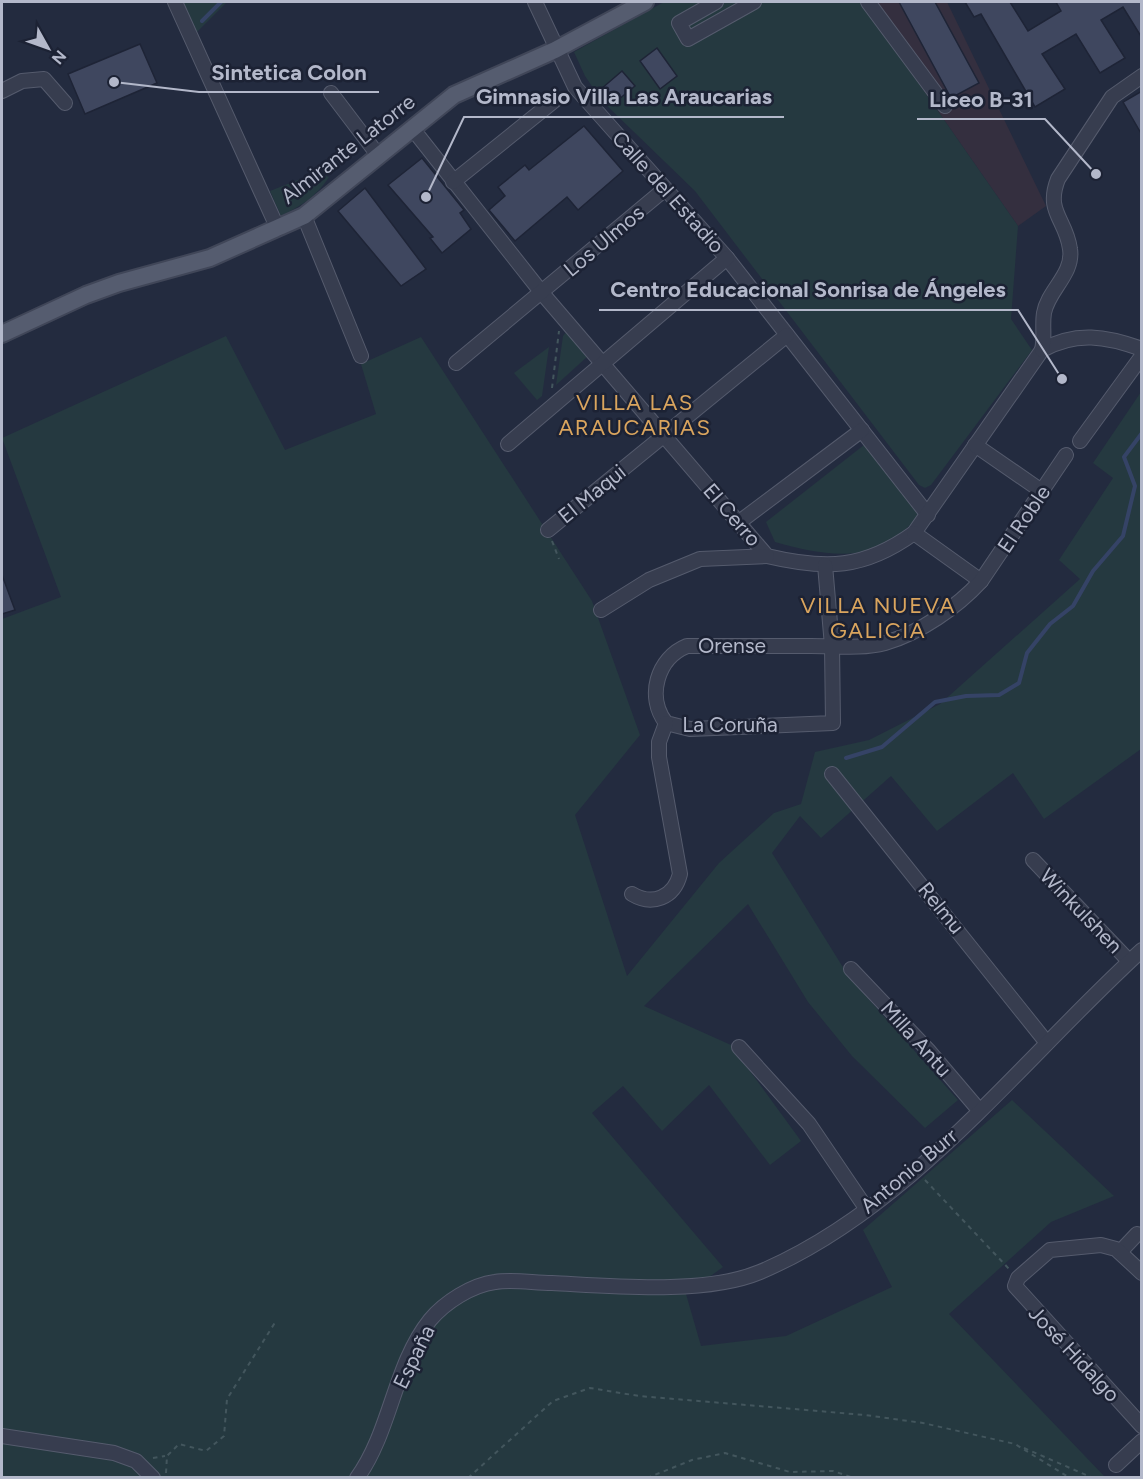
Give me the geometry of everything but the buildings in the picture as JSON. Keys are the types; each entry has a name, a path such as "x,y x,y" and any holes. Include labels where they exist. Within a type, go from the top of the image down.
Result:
{"main road":[{"name":"Almirante Latorre","path":"2,334 86,295 119,283 210,258 304,216 442,103 471,85 555,50 645,2"}],"street":[{"path":"175,2 278,229"},
{"name":"Calle del Estadio","path":"535,2 555,50 575,87 727,258 928,515"},
{"path":"716,2 679,24 688,39 754,2"},
{"path":"868,2 945,106"},
{"path":"1042,350 1045,334 1044,313 1052,294 1068,270 1071,252 1053,208 1052,194 1058,179 1112,97 1142,76"},
{"path":"2,91 22,81 44,79 64,103"},
{"path":"331,93 378,155"},
{"path":"453,182 555,100"},
{"name":"El Cerro","path":"412,128 566,321 767,556 799,564 825,565 855,562 887,552 914,533 1042,350"},
{"name":"Los Ulmos","path":"456,363 543,293 665,189"},
{"path":"304,216 361,356"},
{"path":"508,444 727,258"},
{"name":"El Maqui","path":"548,530 787,335"},
{"path":"1042,350 1058,341 1088,336 1101,337 1142,349"},
{"path":"1080,441 1142,356"},
{"path":"738,523 862,430"},
{"path":"975,445 1043,492"},
{"name":"El Roble","path":"832,646 883,644 897,639 935,618 971,593 1043,492 1066,455"},
{"path":"914,533 981,581"},
{"path":"601,610 658,576 700,559 767,556"},
{"path":"825,565 832,646"},
{"name":"Orense","path":"655,687 658,676 666,663 687,646 832,646"},
{"name":"La Coruña","path":"655,687 659,709 666,723 690,729 833,723 832,646"},
{"path":"632,894 645,900 659,899 671,892 680,874 659,757 658,742 666,723"},
{"name":"Relmu","path":"832,774 1047,1043"},
{"name":"Winkulshen","path":"1033,860 1129,961"},
{"name":"Antonio Burr","path":"620,1286 718,1282 759,1272 826,1236 915,1169 979,1110 1142,950"},
{"name":"Milla Antu","path":"851,969 928,1050 979,1110"},
{"path":"739,1047 809,1124 866,1208"},
{"path":"1120,1252 1137,1234"},
{"path":"1018,1278 1050,1250 1101,1245 1120,1252 1142,1273"},
{"name":"José Hidalgo","path":"1018,1278 1015,1286 1019,1294 1142,1426"},
{"name":"España","path":"357,1478 374,1446 417,1341 431,1320 456,1298 496,1281 620,1286"},
{"path":"2,1436 114,1453 136,1461 153,1478"},
{"path":"1116,1465 1142,1441"}],"path":[{"path":"550,409 557,334 566,321"},
{"path":"548,530 559,559"},
{"path":"915,1169 1018,1278"},
{"path":"166,1478 167,1456 179,1444 206,1451 224,1436 227,1399 276,1321"},
{"path":"468,1478 553,1401 590,1388 639,1396 865,1414 923,1423 1015,1444 1093,1478"},
{"path":"1015,1444 1070,1478"},
{"path":"647,1478 692,1460 725,1454 790,1472 833,1470 854,1478"}],"shaded area":[{"path":"185,2 227,2 192,37 178,7"},
{"path":"664,2 862,2 1018,226 1011,319 1032,350 931,485 925,488 919,485 695,191 602,101 585,76 574,52"},
{"path":"862,2 947,2 1046,206 1018,226"},
{"path":"315,173 329,177 308,200 281,216 270,191"},
{"path":"569,329 588,356 556,385 563,336"},
{"path":"226,336 285,450 376,414 361,364 421,337 592,601 640,735 575,815 627,976 719,863 774,813 801,804 815,752 869,740 940,704 1080,579 1059,560 1113,478 1093,463 1141,392 1141,749 1044,819 1013,773 937,831 891,776 821,838 800,816 772,853 849,977 958,1100 925,1128 852,1056 808,1002 748,904 644,1006 731,1045 801,1141 770,1165 709,1085 662,1131 623,1086 592,1113 723,1267 686,1294 701,1346 786,1336 892,1287 863,1230 1012,1100 1114,1196 1051,1222 949,1314 1105,1477 2,1478 2,619 61,597 2,438"},
{"path":"549,347 542,396 537,400 514,373"},
{"path":"864,445 920,514 904,531 888,542 854,553 816,552 775,542 766,522"}],"waterway":[{"path":"202,21 221,2"},
{"path":"846,758 882,747 935,702 966,696 999,695 1019,683 1027,653 1050,624 1073,606 1093,571 1123,536 1135,486 1124,457 1142,433"}],"place":[{"name":"Sintetica Colon","path":"114,82"},
{"name":"Liceo B-31","path":"1096,174"},
{"name":"Gimnasio Villa Las Araucarias","path":"426,197"},
{"name":"Centro Educacional Sonrisa de Ángeles","path":"1062,379"}],"district":[{"name":"VILLA LAS ARAUCARIAS","path":"635,414"},
{"name":"VILLA NUEVA GALICIA","path":"878,618"}]}
